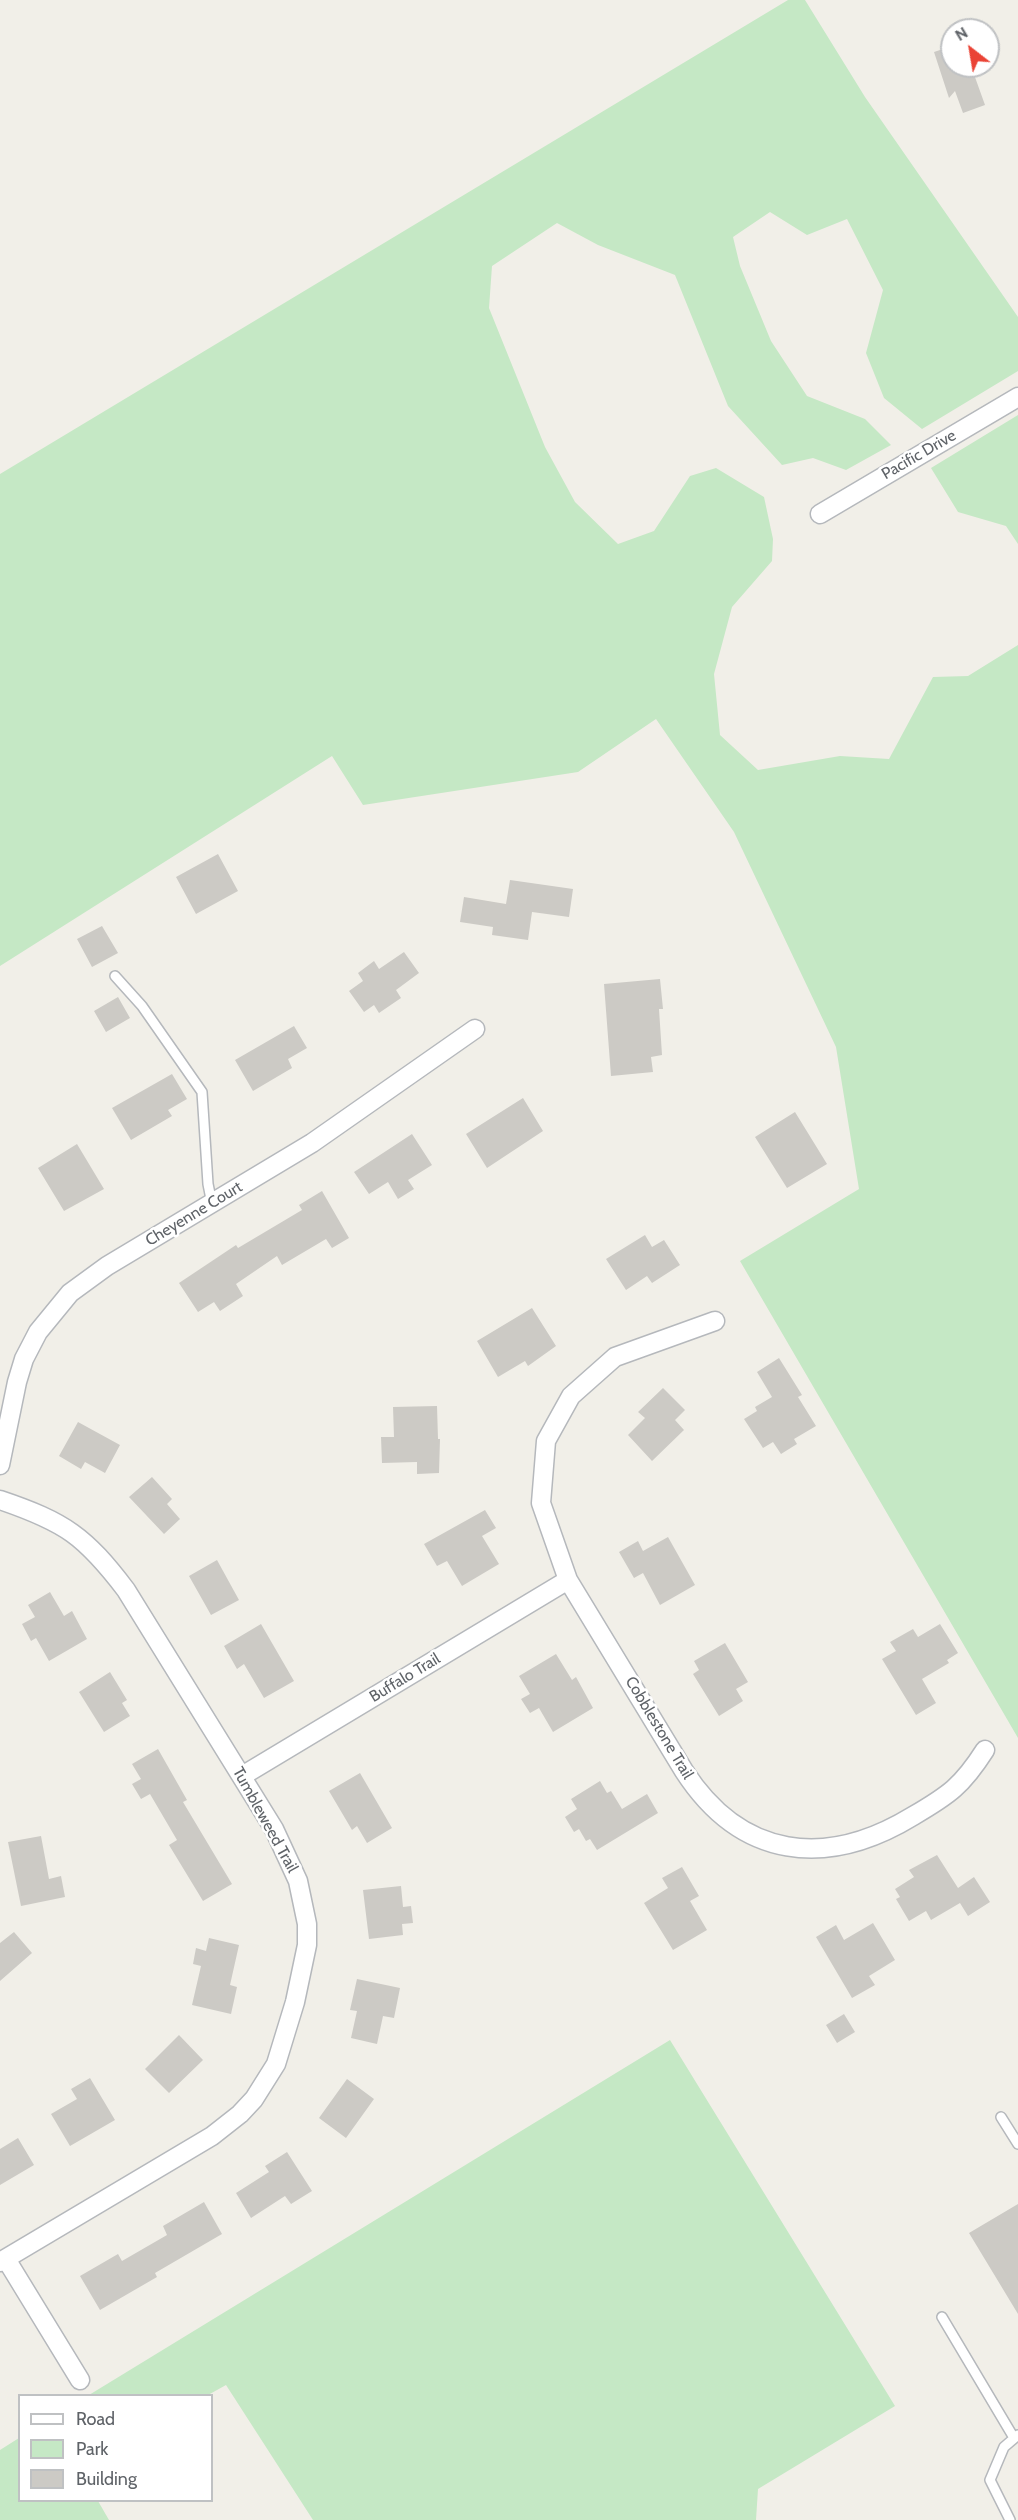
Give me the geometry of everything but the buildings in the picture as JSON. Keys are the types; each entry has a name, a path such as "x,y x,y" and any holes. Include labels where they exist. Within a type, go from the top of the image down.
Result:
{"street":[{"name":"Pacific Drive","path":"819,514 1018,397"},
{"name":"Cheyenne Court","path":"0,1465 24,1359 53,1311 70,1293 107,1266 351,1118 476,1029"},
{"name":"Cobblestone Trail","path":"715,1322 615,1357 571,1396 546,1441 541,1503 568,1580 698,1790 734,1824 754,1836 780,1845 835,1847 882,1834 955,1790 968,1777 986,1750"},
{"name":"Tumbleweed Trail","path":"0,1500 38,1513 77,1534 102,1558 126,1590 242,1776 290,1861 298,1881 307,1924 307,1945 297,1991 276,2064 260,2091 240,2114 212,2136 3,2260"},
{"name":"Buffalo Trail","path":"242,1776 568,1580"},
{"path":"3,2260 80,2380"}],"lane":[{"path":"115,976 142,1006 202,1092 208,1184 212,1204"},
{"path":"1001,2116 1018,2144"},
{"path":"942,2317 1016,2436 1004,2447 990,2480 1010,2520"}],"green space":[{"path":"788,0 805,0 865,97 1018,317 1018,371 922,429 884,398 866,353 883,290 847,219 807,235 770,212 733,237 740,266 771,341 807,396 865,419 891,445 846,470 813,458 782,465 728,406 675,275 598,245 557,223 492,266 489,308 545,447 575,502 618,544 654,531 690,476 716,468 764,497 773,539 772,561 732,607 714,674 720,735 758,770 840,756 889,759 933,677 968,676 1018,645 1018,1738 740,1261 859,1189 836,1047 734,832 656,719 578,772 363,805 332,756 0,966 0,474"},
{"path":"1018,415 1018,544 1006,526 958,512 931,468"},
{"path":"670,2040 895,2406 758,2489 756,2520 313,2520 226,2385 210,2394 91,2394"},
{"path":"18,2439 18,2502 99,2502 109,2520 0,2520 0,2450"}]}
